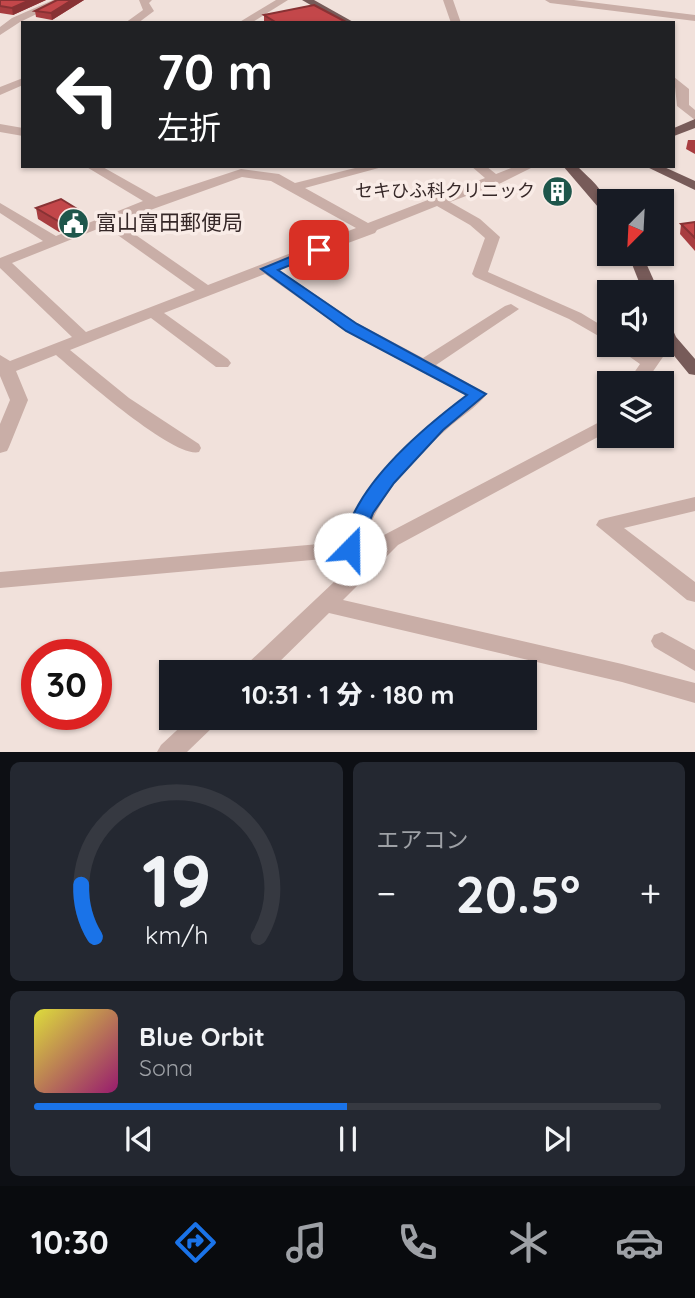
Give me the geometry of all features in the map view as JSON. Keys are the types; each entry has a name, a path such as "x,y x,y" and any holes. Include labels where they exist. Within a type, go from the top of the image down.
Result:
{"main road":[{"path":"307,0 346,21"},
{"path":"675,132 695,123"},
{"path":"571,168 597,195"},
{"path":"655,168 695,186"},
{"path":"674,343 695,370"}],"street":[{"path":"0,32 16,20 61,0"},
{"path":"133,21 149,11 144,2 147,0"},
{"path":"246,21 282,0"},
{"path":"448,0 455,21"},
{"path":"550,0 658,19 695,18"},
{"path":"0,91 21,81"},
{"path":"675,81 683,89 682,106 695,116"},
{"path":"0,128 19,131"},
{"path":"95,168 155,202"},
{"path":"294,187 372,168"},
{"path":"480,168 496,180"},
{"path":"0,447 19,400 2,367 59,349 154,313 524,168"},
{"path":"84,339 1,262 108,222 235,169 274,177 370,230"},
{"path":"440,202 475,222 493,237 480,274 575,316 597,330"},
{"path":"0,206 56,242"},
{"path":"108,222 208,292"},
{"path":"268,269 351,327 478,394 437,426 387,479 364,512 350,549"},
{"path":"423,366 511,309"},
{"path":"154,313 222,363"},
{"path":"59,349 113,396 152,424 192,447"},
{"path":"641,357 650,362"},
{"path":"644,371 652,357"},
{"path":"267,660 391,540 597,429"},
{"path":"695,505 606,525 695,594"},
{"path":"350,549 365,566"},
{"path":"0,580 350,549"},
{"path":"325,604 622,673 695,693"},
{"path":"662,641 695,662"},
{"path":"170,752 193,730"}],"building":[{"path":"0,0 30,0 12,8 0,6"},
{"path":"57,0 72,0 51,13 35,11"},
{"path":"314,5 344,21 274,21 264,15"},
{"path":"61,199 82,212 58,221 36,208"},
{"path":"695,222 695,238 681,224"}],"place":[{"name":"セキひふ科クリニック","path":"558,191"},
{"name":"富山富田郵便局","path":"73,223"}],"route":[{"path":"319,250 268,269 351,327 478,394 437,426 387,479 364,512 350,549"}]}
